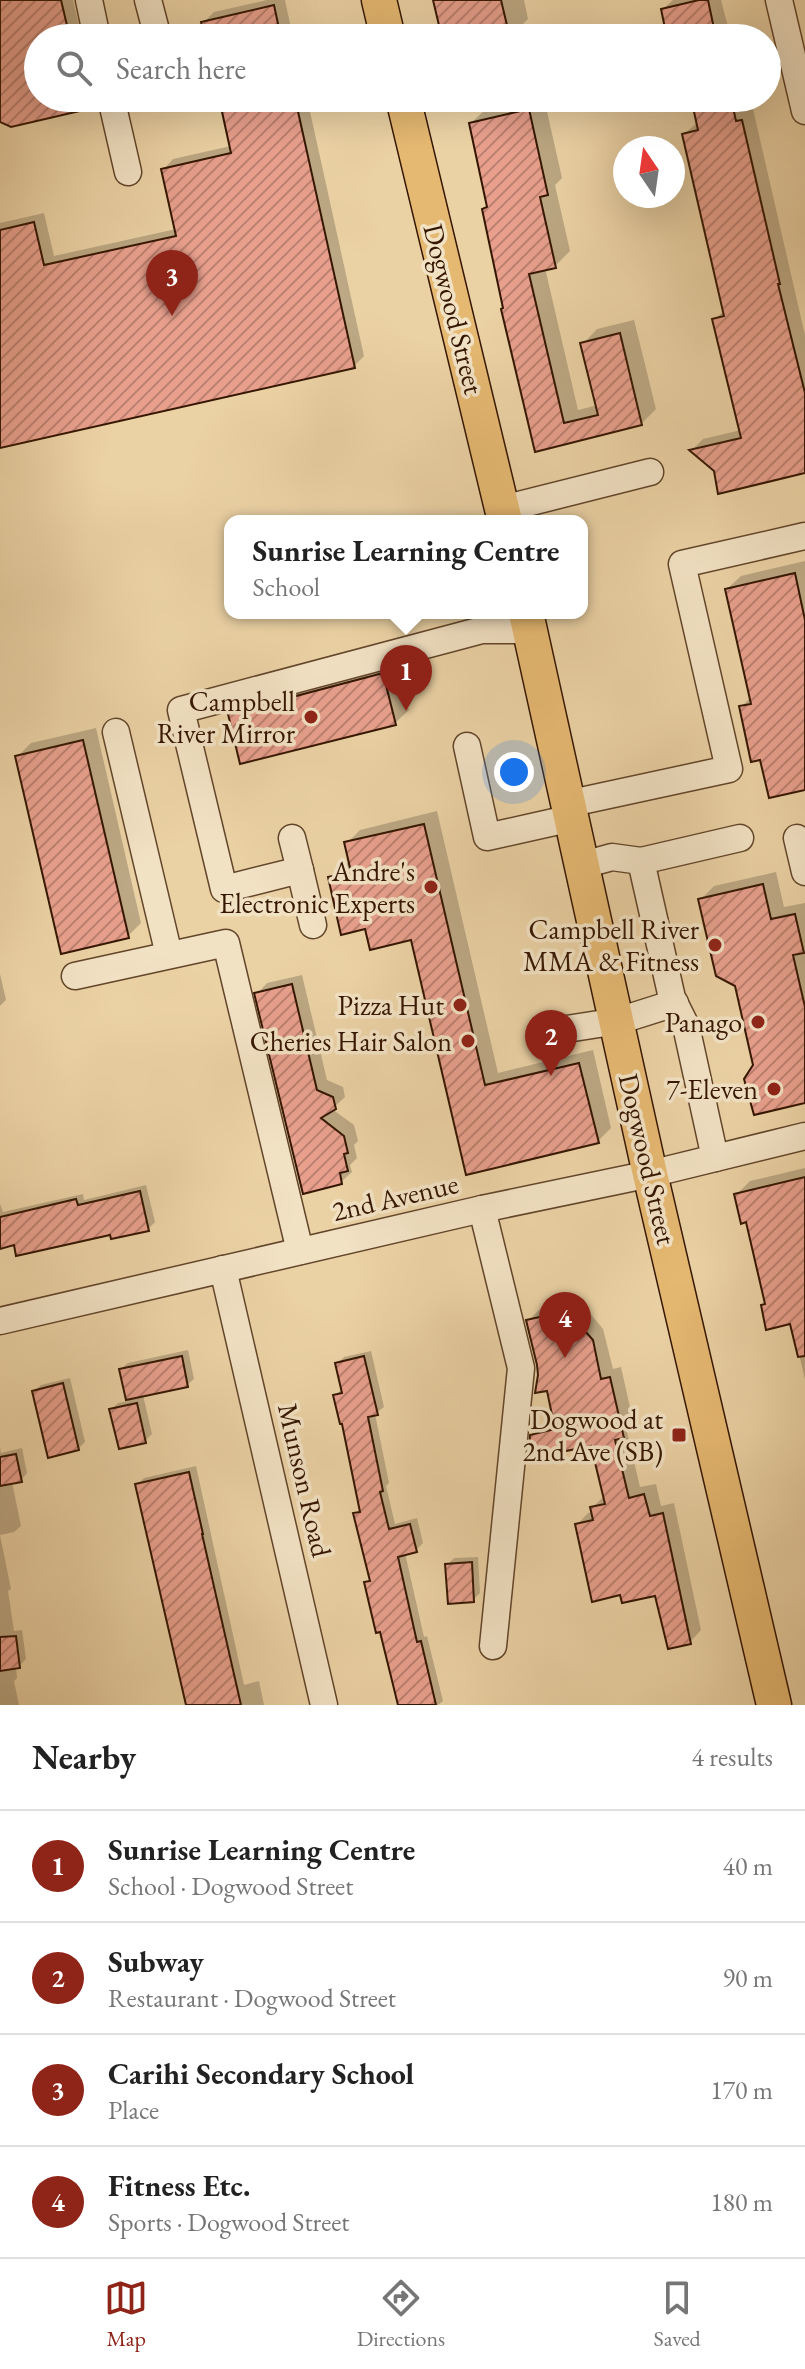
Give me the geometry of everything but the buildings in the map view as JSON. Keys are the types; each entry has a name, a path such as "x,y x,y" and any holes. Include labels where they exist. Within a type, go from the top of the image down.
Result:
{"main road":[{"path":"379,0 385,24"},
{"name":"Dogwood Street","path":"406,112 504,515"},
{"name":"Dogwood Street","path":"528,621 650,1174 774,1705"}],"street":[{"path":"89,0 94,24"},
{"path":"148,0 154,24"},
{"path":"779,0 805,111"},
{"path":"114,112 128,172"},
{"path":"504,515 650,472"},
{"path":"467,746 487,837 570,811 729,769 682,564 805,536"},
{"path":"300,870 224,889 181,710 482,630 528,621"},
{"path":"116,732 169,955"},
{"path":"292,838 313,925"},
{"path":"583,865 612,857 641,861 740,838"},
{"path":"797,838 805,872"},
{"path":"641,861 675,1003 686,1026 715,1158"},
{"path":"75,976 226,943 300,1251"},
{"path":"554,1031 618,1021 675,1003"},
{"name":"2nd Avenue","path":"0,1321 805,1136"},
{"path":"482,1209 521,1368 493,1646"},
{"name":"Munson Road","path":"223,1269 324,1705"}],"place":[{"name":"Carihi Secondary School","path":"172,316"},
{"name":"Sunrise Learning Centre","path":"406,711"},
{"name":"Campbell River Mirror","path":"311,717"},
{"name":"Andre's Electronic Experts","path":"431,887"},
{"name":"Campbell River MMA & Fitness","path":"715,945"},
{"name":"Pizza Hut","path":"460,1005"},
{"name":"Panago","path":"758,1022"},
{"name":"Cheries Hair Salon","path":"468,1041"},
{"name":"Subway","path":"551,1076"},
{"name":"7-Eleven","path":"774,1089"},
{"name":"Fitness Etc.","path":"565,1358"},
{"name":"Dogwood at 2nd Ave (SB)","path":"679,1435"}]}
